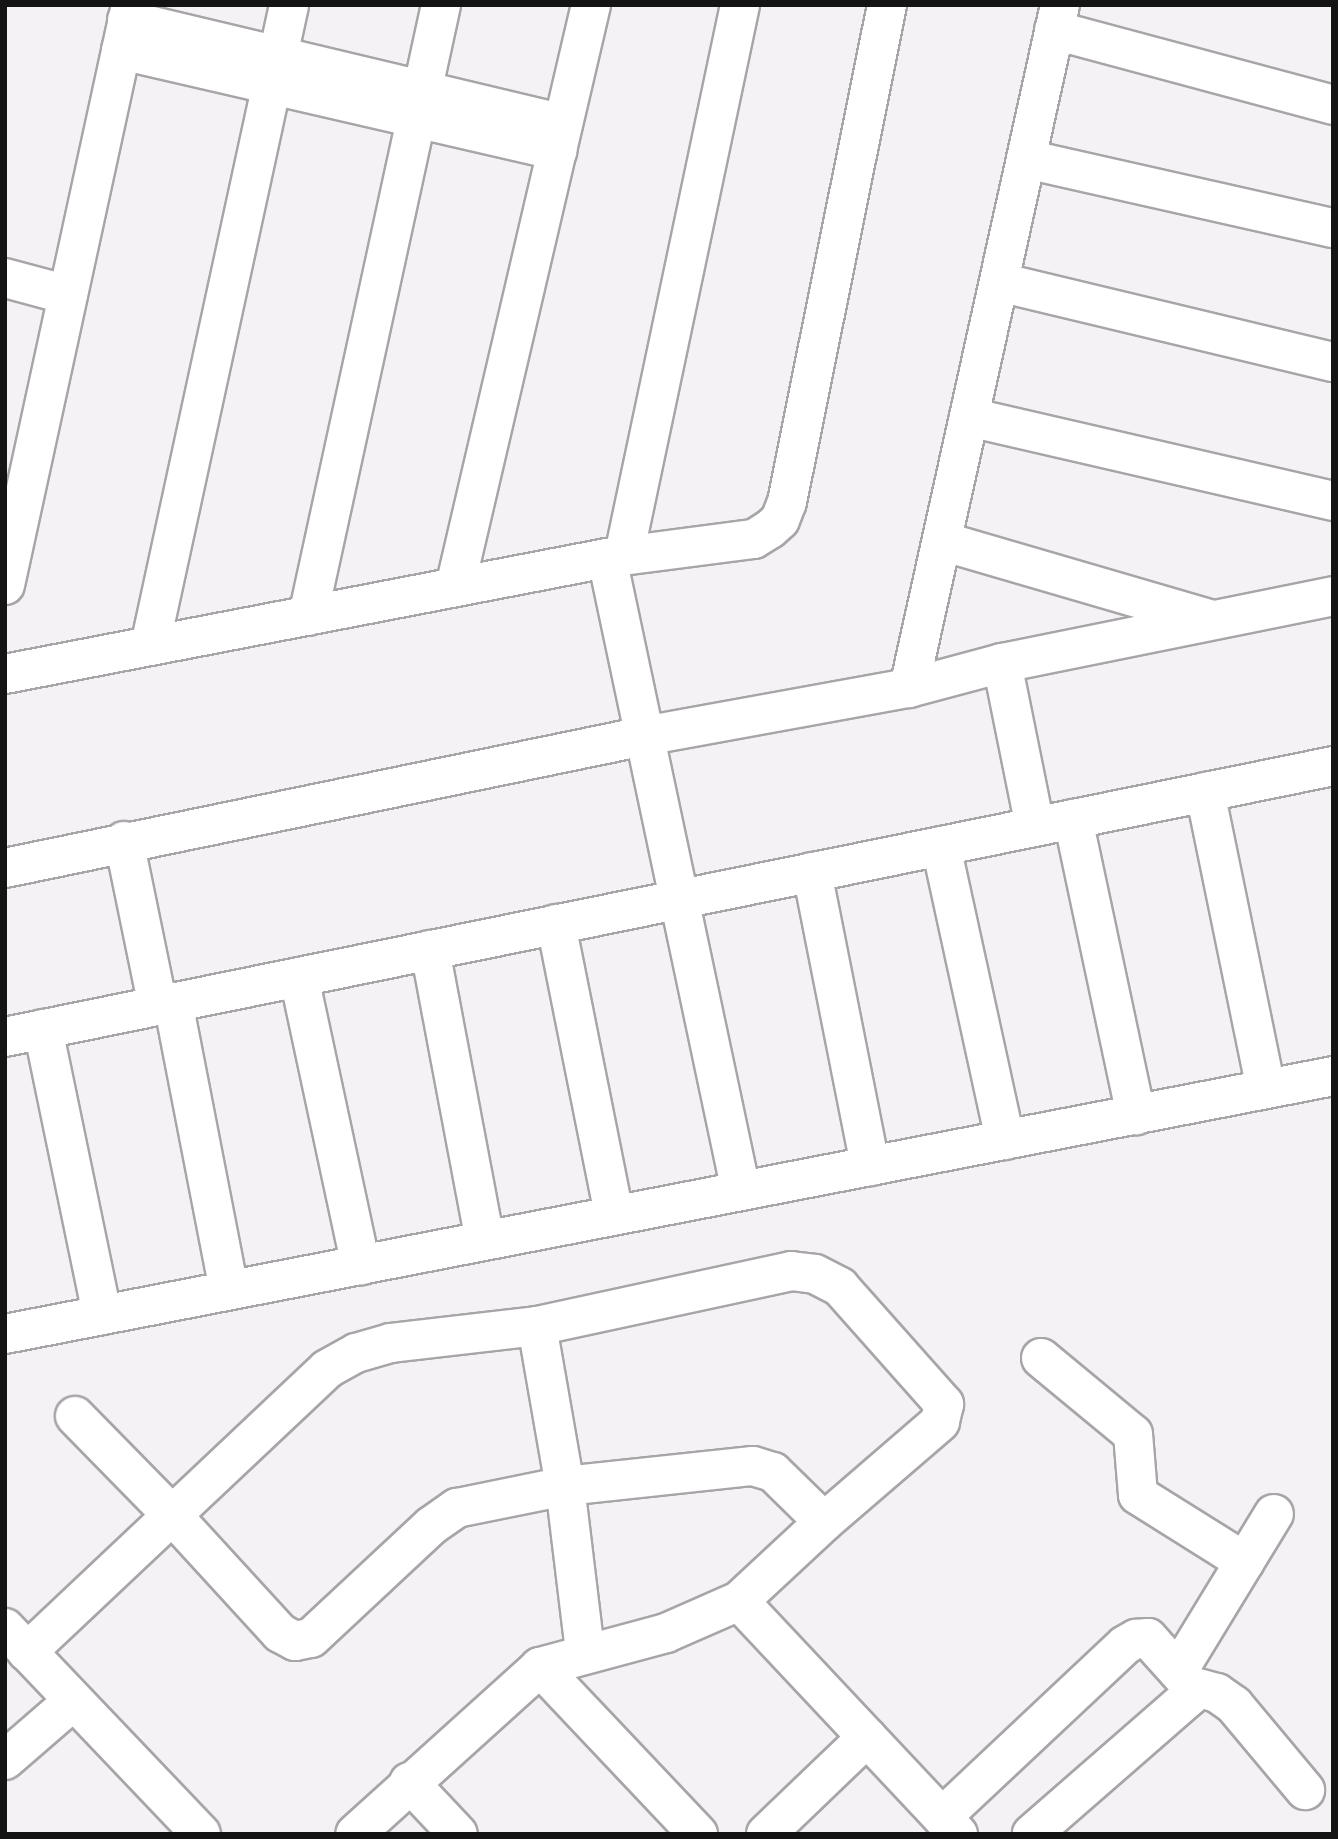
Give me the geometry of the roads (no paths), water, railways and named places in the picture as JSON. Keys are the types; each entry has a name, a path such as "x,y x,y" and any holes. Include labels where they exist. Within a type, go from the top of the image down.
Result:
{"street":[{"path":"150,646 289,5"},
{"path":"308,616 441,5"},
{"path":"455,587 591,5"},
{"path":"740,5 615,556 644,736 741,1191"},
{"path":"5,674 615,556 754,539 780,520 787,502 887,5"},
{"path":"909,688 1057,18 1333,105"},
{"path":"5,585 126,25 275,71 560,138"},
{"path":"1026,159 1333,228"},
{"path":"5,278 68,295"},
{"path":"999,282 1333,362"},
{"path":"969,417 1333,501"},
{"path":"942,541 1215,620"},
{"path":"5,868 124,841 644,736 909,688 1002,663 1333,596"},
{"path":"1002,663 1035,827"},
{"path":"5,1037 1333,766"},
{"path":"1205,792 1266,1089"},
{"path":"1073,819 1136,1115"},
{"path":"124,841 166,1004 229,1290"},
{"path":"941,846 1005,1140"},
{"path":"812,872 870,1166"},
{"path":"556,924 614,1215"},
{"path":"430,950 485,1240"},
{"path":"299,976 361,1265"},
{"path":"43,1029 102,1315"},
{"path":"5,1334 1333,1076"},
{"path":"201,1834 16,1640 172,1515 327,1369 356,1353 391,1343 537,1326 791,1271 814,1274 840,1287 944,1404 944,1415 940,1422 824,1521 739,1601 666,1633 585,1652 540,1667 355,1834"},
{"path":"537,1326 565,1486 585,1652"},
{"path":"1041,1358 1133,1434 1138,1495 1245,1562"},
{"path":"75,1416 172,1515 280,1633 295,1641 311,1638 431,1526 457,1508 565,1486 753,1466 773,1472 824,1521"},
{"path":"1032,1834 1190,1696 1185,1678 1245,1562 1274,1514"},
{"path":"739,1601 950,1825 1125,1644 1136,1639 1148,1639 1185,1678 1217,1693 1234,1705 1305,1790"},
{"path":"540,1667 698,1834"},
{"path":"5,1760 73,1701"},
{"path":"766,1834 867,1737"},
{"path":"410,1782 458,1834"}]}
